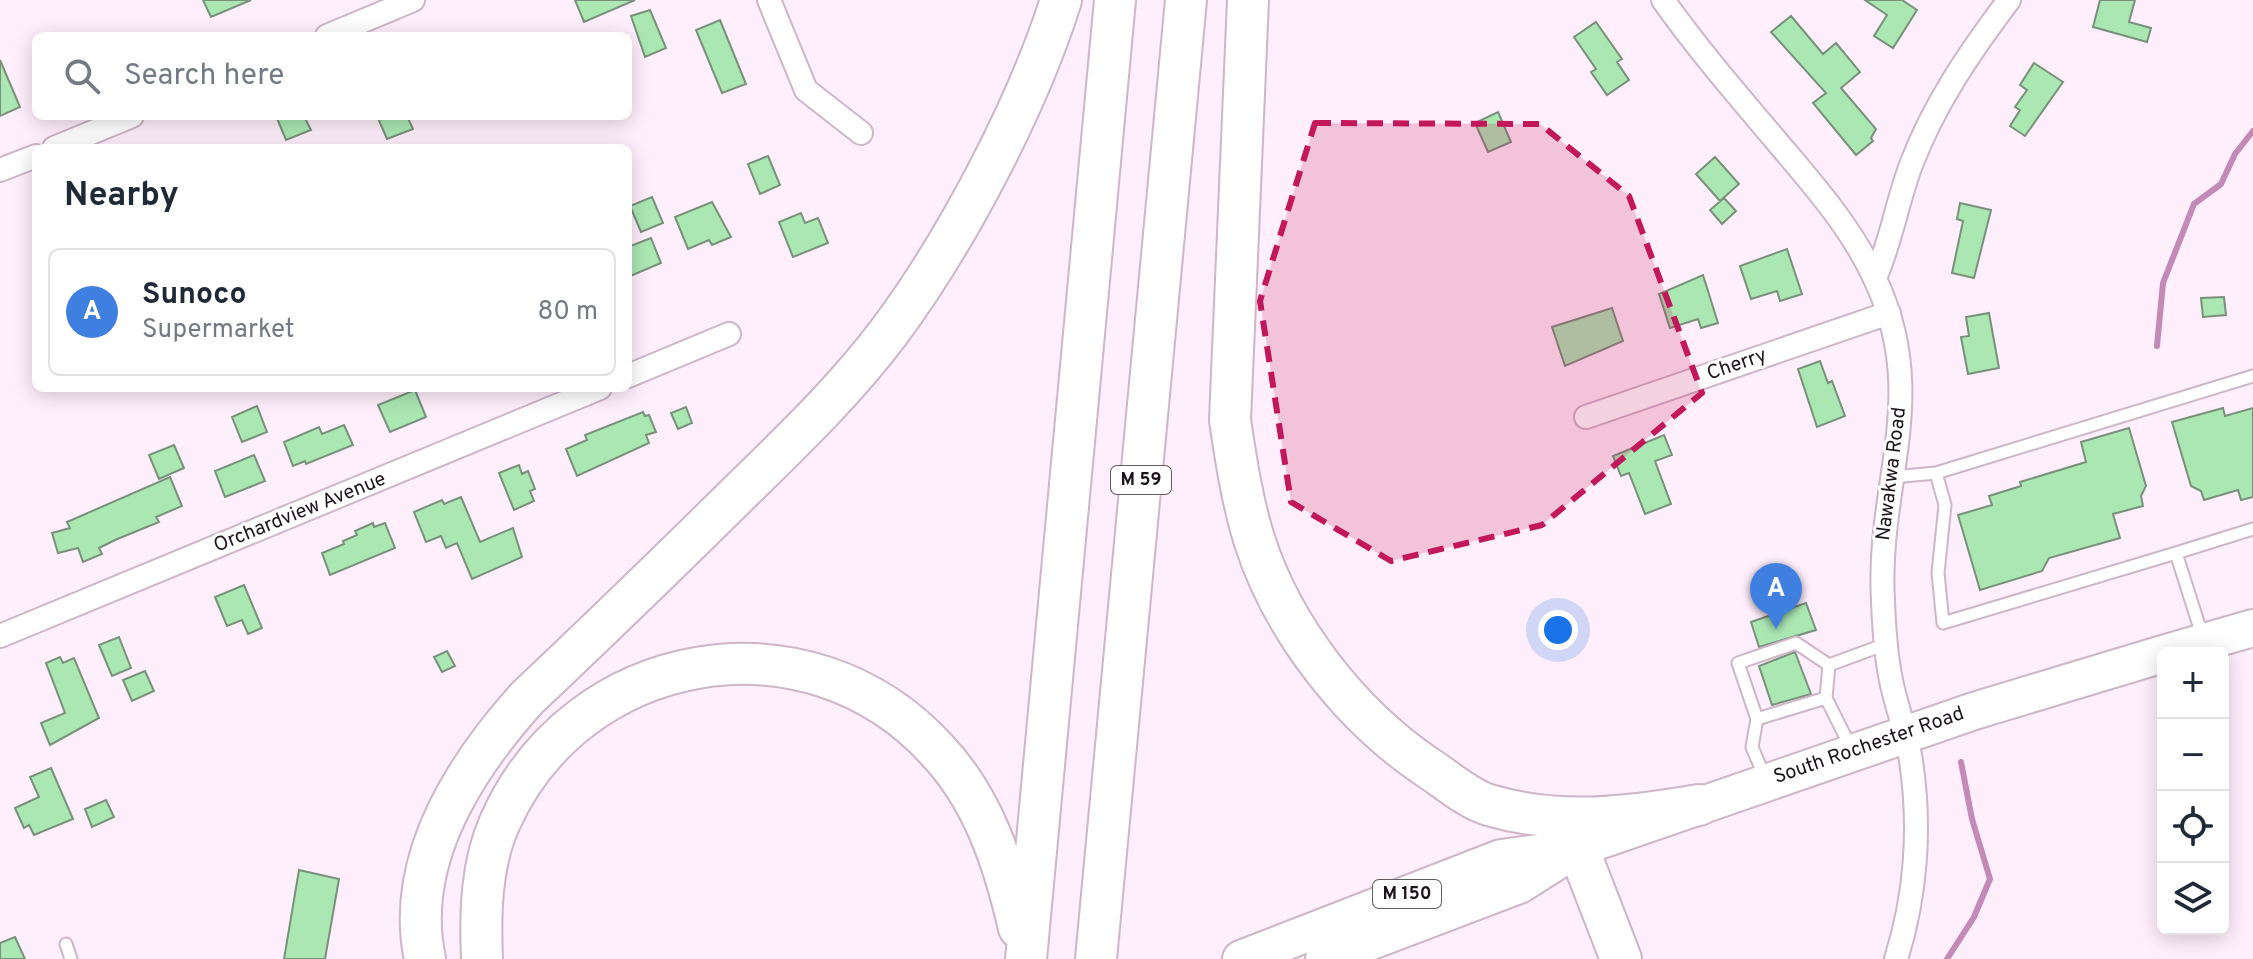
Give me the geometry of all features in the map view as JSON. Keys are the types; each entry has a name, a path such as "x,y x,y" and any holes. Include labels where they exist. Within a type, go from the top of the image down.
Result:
{"highway":[{"path":"425,959 421,910 429,861 445,817 464,780 499,730 527,698 813,420 887,334 931,273 992,160 1040,61 1061,0"},
{"path":"1026,958 1115,0"},
{"name":"M 59","path":"1096,959 1186,0"},
{"path":"1248,0 1230,420 1241,488 1255,541 1293,624 1344,692 1376,725 1411,756 1485,804 1534,816 1589,818 1699,805"},
{"path":"482,959 481,915 498,825 518,787 544,752 579,719 614,696 694,667 751,662 798,668 847,684 879,701 936,749 956,772 986,823 1010,889 1026,958"},
{"path":"1578,848 1621,959"}],"main road":[{"name":"South Rochester Road","path":"2188,647 2253,628"},
{"name":"South Rochester Road","path":"1241,959 1501,858 1578,848 1906,733 2157,656"},
{"name":"South Rochester Road","path":"1324,959 1519,885 1578,848"}],"street":[{"path":"337,32 413,0"},
{"path":"769,0 806,90 861,133"},
{"name":"Nawakwa Road","path":"1663,0 1706,57 1813,183 1875,278 1889,313 1900,362 1902,401 1882,560 1886,644 1891,681 1906,733 1914,781 1915,840 1910,902 1896,959"},
{"path":"1875,278 1908,174 1929,123 1952,79 2009,0"},
{"path":"64,144 122,120"},
{"path":"0,170 32,158"},
{"name":"Cherry","path":"1586,417 1889,313"},
{"path":"632,374 729,334"},
{"name":"Orchardview Avenue","path":"0,636 590,392"}],"lane":[{"path":"1893,477 1936,473 2253,376"},
{"path":"1936,473 1945,505 1938,573 1943,623 2253,529"},
{"path":"2176,553 2204,642"},
{"path":"1766,781 1752,747 1757,719 1738,663 1796,643 1829,665"},
{"path":"1829,665 1886,644"},
{"path":"1829,665 1826,698 1853,752"},
{"path":"1757,719 1826,698"},
{"path":"66,944 71,959"}],"highlighted area":[{"path":"1315,123 1540,124 1629,196 1702,393 1542,525 1391,561 1291,502 1260,301"}],"building":[{"path":"203,0 251,0 211,17"},
{"path":"575,0 635,0 584,22"},
{"path":"1865,0 1902,0 1917,10 1893,48 1874,36 1887,15"},
{"path":"2100,0 2135,0 2129,22 2151,28 2147,42 2093,27"},
{"path":"650,10 666,48 645,57 631,16"},
{"path":"1791,16 1823,54 1836,43 1860,72 1841,88 1876,129 1871,138 1873,141 1856,155 1813,103 1826,93 1771,32"},
{"path":"720,20 746,84 722,93 696,30"},
{"path":"1596,22 1622,59 1617,62 1629,80 1607,95 1591,72 1596,69 1574,37"},
{"path":"0,60 20,107 0,116"},
{"path":"2034,63 2063,82 2025,136 2010,126 2020,110 2015,107 2027,90 2020,85"},
{"path":"1498,112 1511,142 1488,152 1475,123"},
{"path":"278,120 306,120 311,130 286,140"},
{"path":"379,120 409,120 413,129 387,139"},
{"path":"768,156 780,185 760,194 748,164"},
{"path":"1715,157 1739,184 1720,201 1696,174"},
{"path":"652,197 663,223 641,232 632,205"},
{"path":"1724,198 1736,211 1722,224 1710,210"},
{"path":"712,202 731,237 712,245 709,240 688,249 675,217"},
{"path":"1960,203 1991,210 1974,278 1952,273 1963,221 1957,219"},
{"path":"801,213 805,223 818,218 828,243 793,257 779,222"},
{"path":"651,238 661,263 632,275 632,245"},
{"path":"1787,249 1802,294 1780,301 1777,291 1751,299 1740,266"},
{"path":"1703,275 1718,323 1701,328 1698,319 1670,328 1659,294"},
{"path":"2224,297 2226,315 2203,317 2201,298"},
{"path":"1612,308 1623,341 1565,366 1552,327"},
{"path":"1989,313 1999,368 1968,374 1961,337 1969,336 1966,317"},
{"path":"1820,361 1828,383 1832,381 1845,416 1817,427 1798,369"},
{"path":"416,392 426,417 390,432 378,405"},
{"path":"257,406 267,432 242,442 232,417"},
{"path":"686,407 692,423 678,429 671,413"},
{"path":"2223,408 2225,416 2253,408 2253,497 2241,500 2238,490 2204,500 2201,491 2191,486 2172,422"},
{"path":"643,412 645,416 649,415 656,432 646,435 649,443 577,476 566,449 587,440 585,435"},
{"path":"344,425 353,445 306,464 305,461 293,466 284,442 319,427 322,434"},
{"path":"2129,428 2146,486 2141,496 2143,506 2113,514 2120,538 2049,558 2042,571 1980,590 1958,515 1992,505 1989,496 2021,486 2020,482 2086,462 2081,442"},
{"path":"1664,435 1672,455 1655,461 1671,504 1645,514 1629,473 1621,476 1613,456"},
{"path":"174,445 184,468 159,479 149,455"},
{"path":"254,455 265,481 225,497 215,471"},
{"path":"519,465 522,474 528,471 535,489 530,491 534,501 514,510 499,473"},
{"path":"170,477 182,506 156,517 159,522 99,548 102,554 83,562 78,548 58,553 52,533 70,528 67,522"},
{"path":"461,497 480,542 513,528 522,557 472,579 457,543 446,548 441,536 426,542 414,512 442,500 444,504"},
{"path":"373,523 374,527 385,523 395,548 330,575 322,553 344,544 343,541 357,535 355,531"},
{"path":"244,585 262,628 248,634 242,620 227,626 215,597"},
{"path":"1806,603 1816,630 1759,647 1751,622"},
{"path":"119,637 131,668 112,676 99,645"},
{"path":"447,651 455,666 442,672 434,657"},
{"path":"1795,652 1811,694 1772,705 1759,666"},
{"path":"60,657 63,663 74,658 99,718 50,745 41,723 65,713 46,663"},
{"path":"145,671 154,691 132,701 123,680"},
{"path":"51,768 73,819 34,835 29,825 24,828 15,808 39,797 30,777"},
{"path":"106,800 114,817 92,827 85,809"},
{"path":"299,870 339,879 325,959 284,959"},
{"path":"15,937 25,959 0,959 0,943"}],"waterway":[{"path":"2157,346 2163,283 2194,204 2221,184 2235,154 2253,131"},
{"path":"1947,959 1974,917 1990,879 1972,819 1961,762"}],"place":[{"name":"Sunoco","path":"1776,629"}]}
